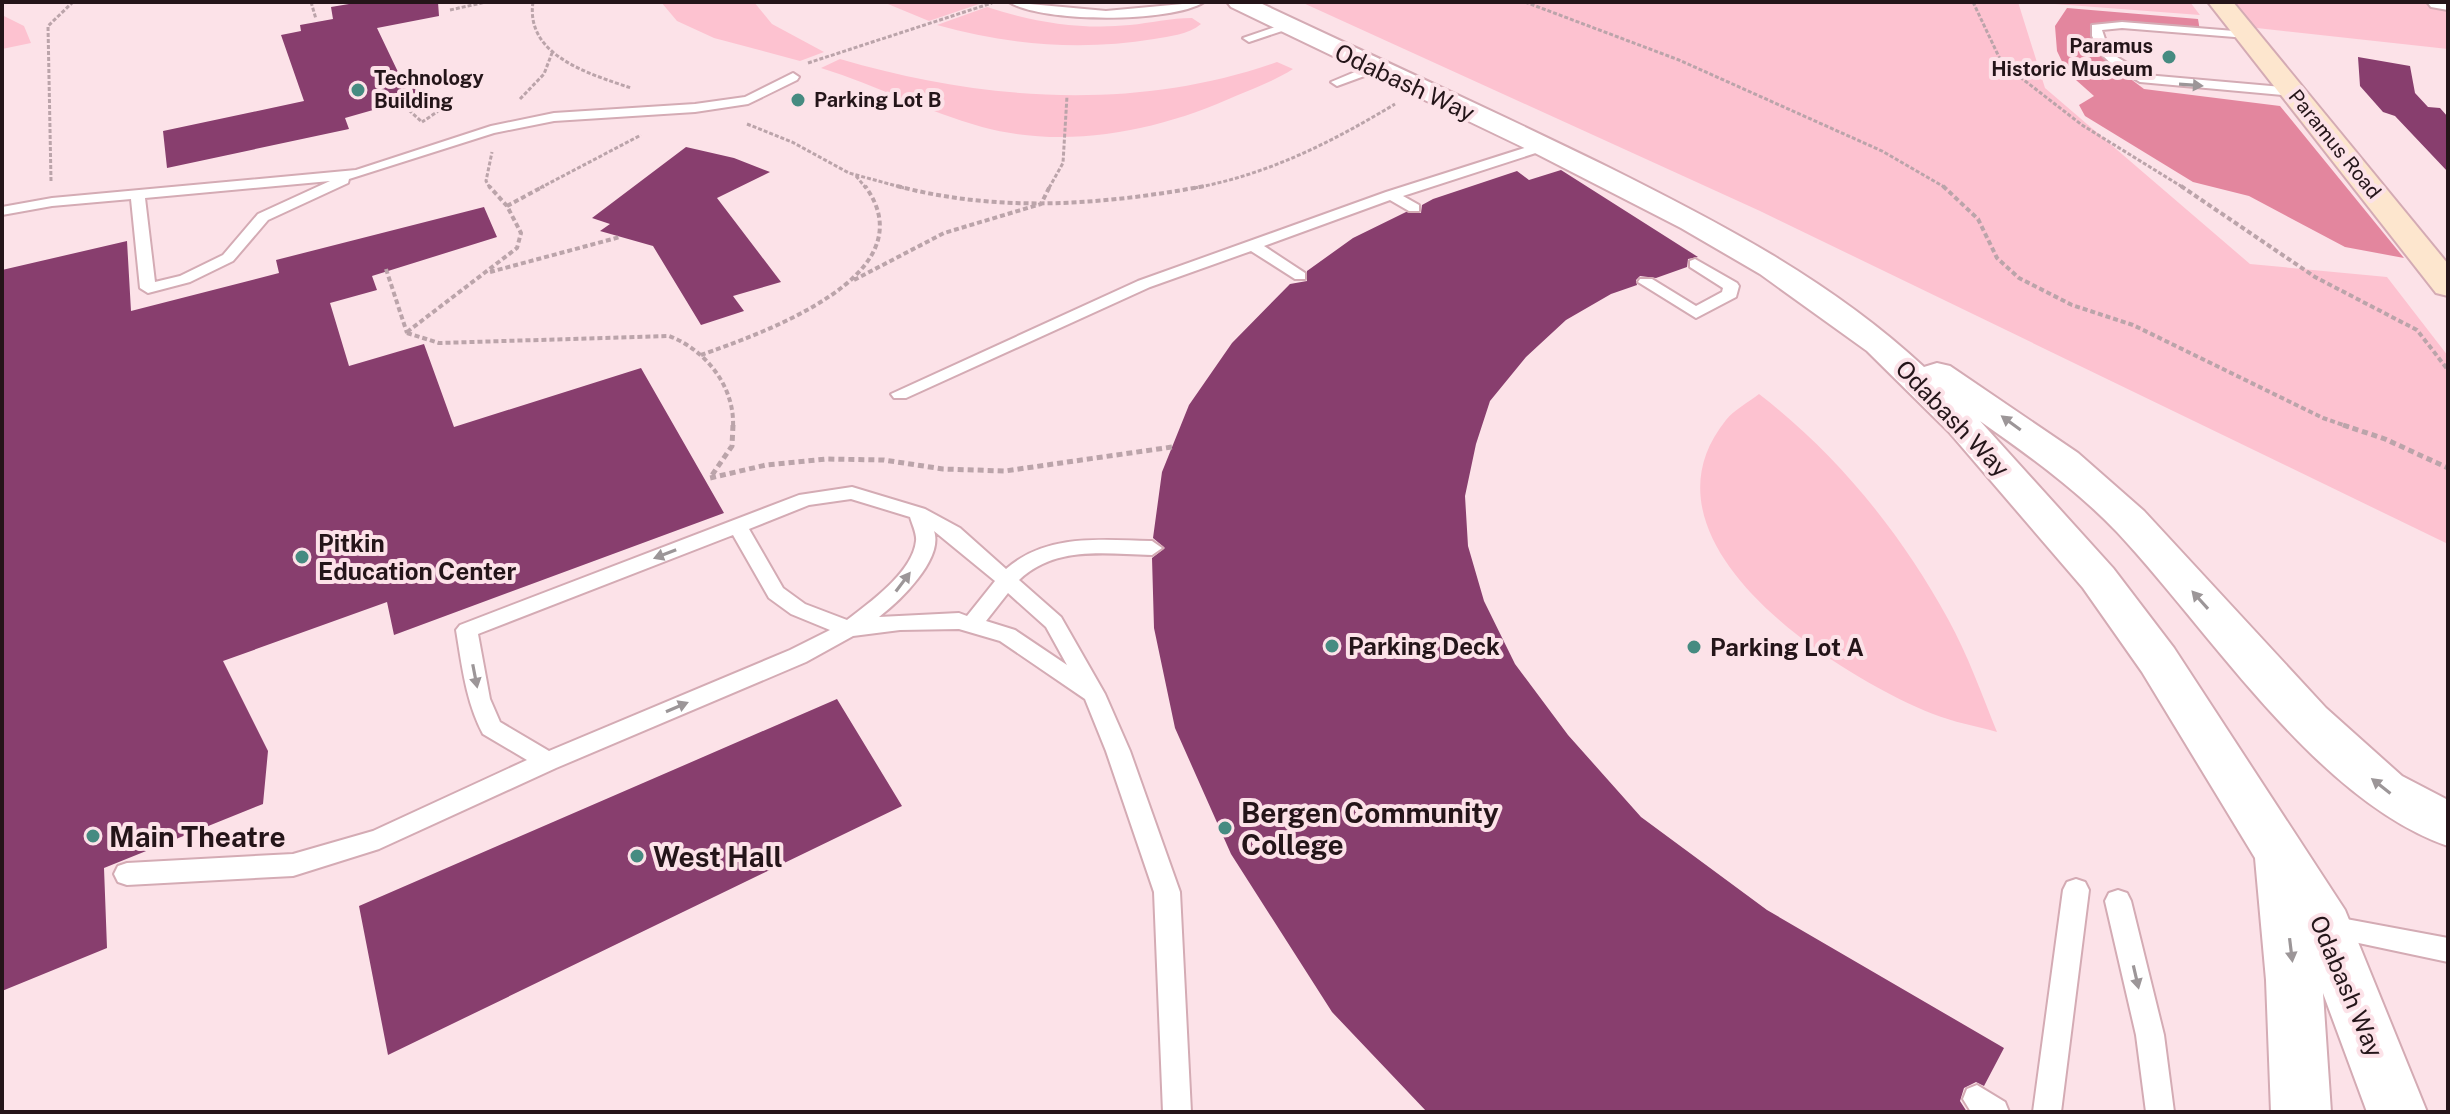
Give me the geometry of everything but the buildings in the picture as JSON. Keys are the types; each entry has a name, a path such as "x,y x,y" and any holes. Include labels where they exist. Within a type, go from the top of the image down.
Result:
{"main road":[{"name":"Paramus Road","path":"2220,2 2448,286"}],"street":[{"name":"Odabash Way","path":"1239,2 1543,146 1692,221 1771,267 1879,344 1962,424 2037,506 2098,578 2158,660 2326,927 2397,1112"},
{"path":"2439,2 2448,3"},
{"path":"1771,267 1996,412 2064,462 2130,521 2309,721 2384,790 2448,825"},
{"path":"2277,845 2294,980 2301,1112"}],"lane":[{"path":"1015,2 1077,15 1110,15 1143,13 1198,2"},
{"path":"2247,35 2122,25 2096,27 2097,37 2121,70 2144,79 2293,92"},
{"path":"1249,38 1287,26"},
{"path":"1337,82 1374,68"},
{"path":"137,193 148,288 185,279 228,258 263,217 358,174 491,130 602,112 695,108 748,100 793,77"},
{"path":"900,394 1144,284 1391,195 1543,146"},
{"path":"2,211 137,193 358,174"},
{"path":"256,183 263,217"},
{"path":"1391,195 1414,208"},
{"path":"1251,244 1300,276"},
{"path":"1646,282 1696,313 1730,294 1731,286 1695,264"},
{"path":"548,761 491,728 479,699 467,630 806,499 852,493 918,513 953,533 1054,622 1094,694 1118,751 1167,892 1177,1112"},
{"path":"127,874 293,865 379,839 548,761 798,656 849,629 891,597 921,558 927,539 918,513"},
{"path":"738,526 776,593 798,609 849,629 900,622 959,621 1007,635 1094,694"},
{"path":"972,625 1006,580 1035,558 1069,549 1152,548"},
{"path":"2047,1112 2076,890"},
{"path":"2118,901 2150,1035 2160,1112"},
{"path":"2326,927 2448,950"}],"path":[{"path":"52,202 48,26 73,2"},
{"path":"311,2 316,19"},
{"path":"450,10 486,2"},
{"path":"533,2 530,9 536,34 552,53 587,73 735,119 792,142 855,175 969,200 1041,204"},
{"path":"808,63 995,2"},
{"path":"1525,2 1691,65 1882,151 1931,177 1960,199 1978,219 1997,258 2034,287 2072,305 2133,325 2323,418 2385,439 2448,468"},
{"path":"1973,2 1987,35 2011,70 2082,125 2188,191 2272,251 2417,330 2448,370"},
{"path":"407,333 517,248 521,233 507,206 492,192 486,181 492,149 491,130 495,117 528,93 544,74 552,53"},
{"path":"1041,204 1063,163 1067,96"},
{"path":"422,122 455,100 442,97 401,103 447,145"},
{"path":"701,355 781,325 823,305 854,280 920,241 1001,212 1041,204 1178,194 1230,182 1295,159 1372,120 1395,103"},
{"path":"507,206 695,108"},
{"path":"854,280 876,243 882,219 875,197 855,175"},
{"path":"485,273 620,237"},
{"path":"386,269 407,333"},
{"path":"407,333 439,343 669,336 688,343 728,387 734,411 732,446 710,478 766,465 827,459 884,460 943,469 1005,471 1172,447"}],"shaded area":[{"path":"661,2 754,2 772,24 824,52 800,61 714,38 677,21"},
{"path":"883,2 980,2 982,3 929,21"},
{"path":"1301,2 2018,2 2045,88 2250,264 2387,277 2448,356 2448,544 1760,211"},
{"path":"2030,2 2190,2 2200,15"},
{"path":"2220,2 2448,2 2448,49 2239,26"},
{"path":"987,7 1040,21 1075,25 1130,25 1192,18 1201,24 1185,33 1099,45 1018,41 937,25"},
{"path":"2067,8 2198,19 2200,31 2101,28 2128,77 2144,89 2280,106 2404,258 2345,247 2249,196 2193,182 2085,116 2079,105 2094,96 2067,72 2057,51 2055,26"},
{"path":"2,15 24,26 31,43 2,49"},
{"path":"840,59 949,84 1004,92 1059,95 1169,89 1223,78 1277,62 1293,69 1208,108 1145,127 1113,133 1047,137 1014,134 962,121 821,68"},
{"path":"1759,394 1788,417 1841,469 1910,556 1955,633 1997,732 1933,714 1893,696 1847,669 1800,637 1757,599 1723,557 1703,512 1703,466 1726,420"}],"place":[{"name":"Paramus Historic Museum","path":"2169,57"},
{"name":"Technology Building","path":"358,90"},
{"name":"Parking Lot B","path":"798,100"},
{"name":"Pitkin Education Center","path":"302,557"},
{"name":"Parking Deck","path":"1332,646"},
{"name":"Parking Lot A","path":"1694,647"},
{"name":"Bergen Community College","path":"1225,828"},
{"name":"Main Theatre","path":"93,836"},
{"name":"West Hall","path":"637,856"}]}
